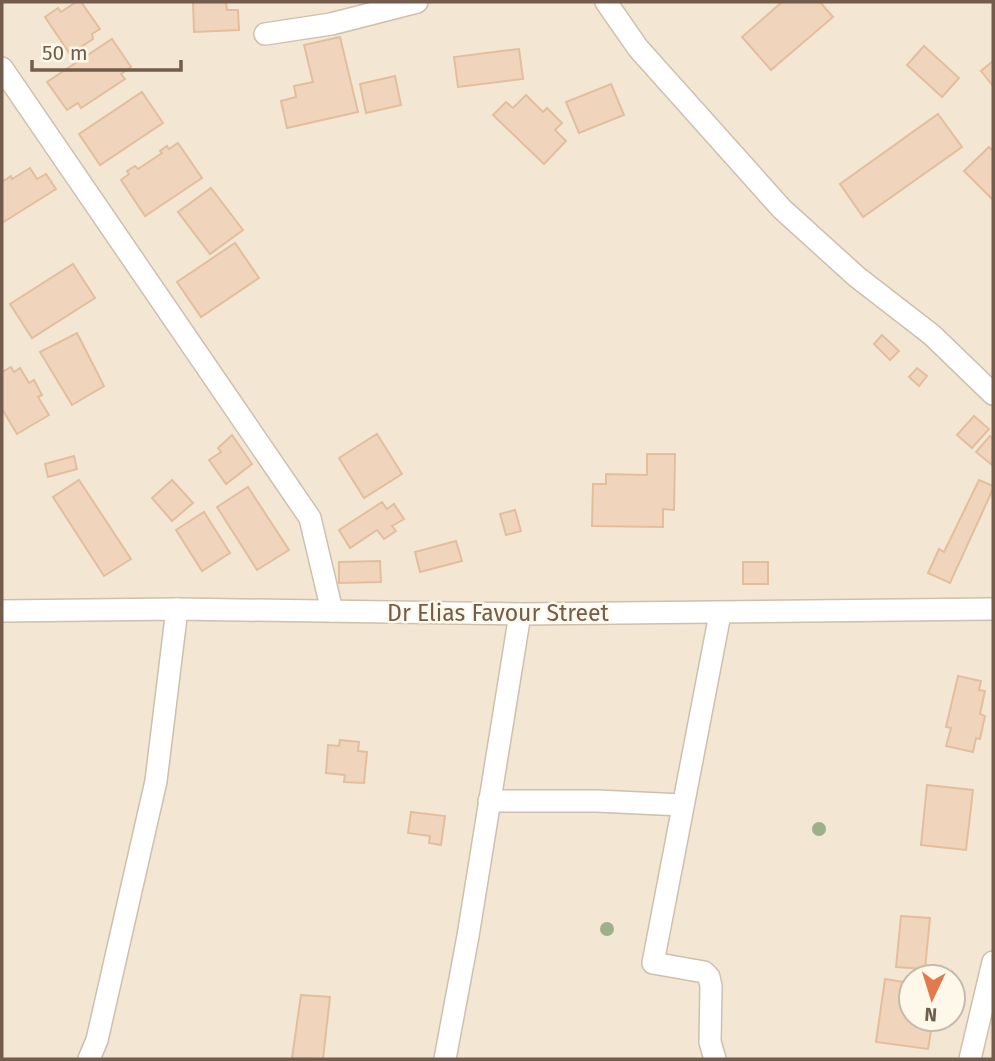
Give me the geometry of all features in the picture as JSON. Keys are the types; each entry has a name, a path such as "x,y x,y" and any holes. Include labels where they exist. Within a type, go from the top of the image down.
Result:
{"street":[{"path":"265,34 331,24 417,2"},
{"path":"606,2 638,48 782,209 857,277 932,335 993,394"},
{"path":"2,68 310,518 332,611"},
{"name":"Dr Elias Favour Street","path":"2,611 720,614 993,609"},
{"path":"89,1059 97,1040 156,781 177,610"},
{"path":"445,1059 468,936 520,614"},
{"path":"715,1059 710,1042 709,977 704,972 653,963 720,614"},
{"path":"489,800 597,801 682,806"},
{"path":"970,1059 993,962"}],"shaded area":[{"path":"2,2 993,2 993,1059 2,1059"}],"building":[{"path":"76,2 81,2 100,29 92,34 93,39 70,54 45,17 58,8 61,12"},
{"path":"193,2 226,2 227,10 238,10 239,30 194,32"},
{"path":"782,2 820,2 833,17 771,70 742,37"},
{"path":"340,37 358,112 287,128 281,101 296,97 294,86 313,82 304,45"},
{"path":"112,39 131,67 121,74 125,79 81,108 78,103 67,110 47,82"},
{"path":"924,46 959,78 942,97 907,65"},
{"path":"519,49 523,79 458,87 454,57"},
{"path":"993,61 993,86 981,71"},
{"path":"395,76 401,105 366,113 360,84"},
{"path":"611,84 624,115 579,133 566,102"},
{"path":"142,92 163,123 100,165 79,134"},
{"path":"526,95 543,112 547,108 562,123 555,130 566,141 544,164 493,115 506,102 513,108"},
{"path":"938,114 962,147 863,217 840,184"},
{"path":"178,143 202,178 145,216 121,180 129,174 127,171 135,166 138,169 162,153 160,151 167,146 169,149"},
{"path":"989,147 993,151 993,200 964,171"},
{"path":"30,168 37,179 46,174 56,189 2,223 2,182"},
{"path":"211,188 243,230 210,254 178,212"},
{"path":"235,243 259,278 201,317 177,282"},
{"path":"73,264 95,298 32,338 10,304"},
{"path":"77,333 104,386 72,405 40,352"},
{"path":"882,335 899,351 890,360 874,344"},
{"path":"11,367 14,372 20,368 29,383 34,380 42,395 38,397 49,415 17,434 2,409 2,372"},
{"path":"917,368 927,376 919,386 909,377"},
{"path":"974,416 989,429 972,448 957,435"},
{"path":"377,434 402,474 364,498 339,458"},
{"path":"232,435 252,464 226,484 209,460 221,452 218,448"},
{"path":"990,436 993,438 992,465 976,452"},
{"path":"647,454 675,454 674,510 663,509 663,527 592,526 593,484 606,484 606,474 647,475"},
{"path":"74,456 77,469 48,477 45,464"},
{"path":"79,480 131,559 104,576 53,497"},
{"path":"172,480 193,503 172,521 152,498"},
{"path":"979,480 993,486 993,489 950,583 928,573 939,549 944,552"},
{"path":"248,487 289,550 257,570 217,507"},
{"path":"382,502 387,509 394,504 404,519 392,526 396,531 384,539 377,530 350,548 339,530"},
{"path":"515,510 521,531 506,535 500,514"},
{"path":"204,512 230,553 202,571 176,530"},
{"path":"456,541 462,561 420,572 415,552"},
{"path":"380,561 381,582 339,583 339,562"},
{"path":"743,562 768,562 768,584 743,584"},
{"path":"958,676 981,681 979,690 985,691 980,714 985,716 980,739 976,738 973,752 946,746 951,728 946,727"},
{"path":"340,740 359,742 358,751 367,752 364,783 344,782 345,775 326,773 328,745 339,746"},
{"path":"927,785 973,790 966,850 921,845"},
{"path":"411,812 445,816 441,845 429,843 430,836 408,833"},
{"path":"901,916 930,918 926,963 897,963 896,967"},
{"path":"885,979 897,981 897,1033 931,1033 928,1049 876,1042"},
{"path":"301,995 330,997 323,1059 292,1058"}]}
